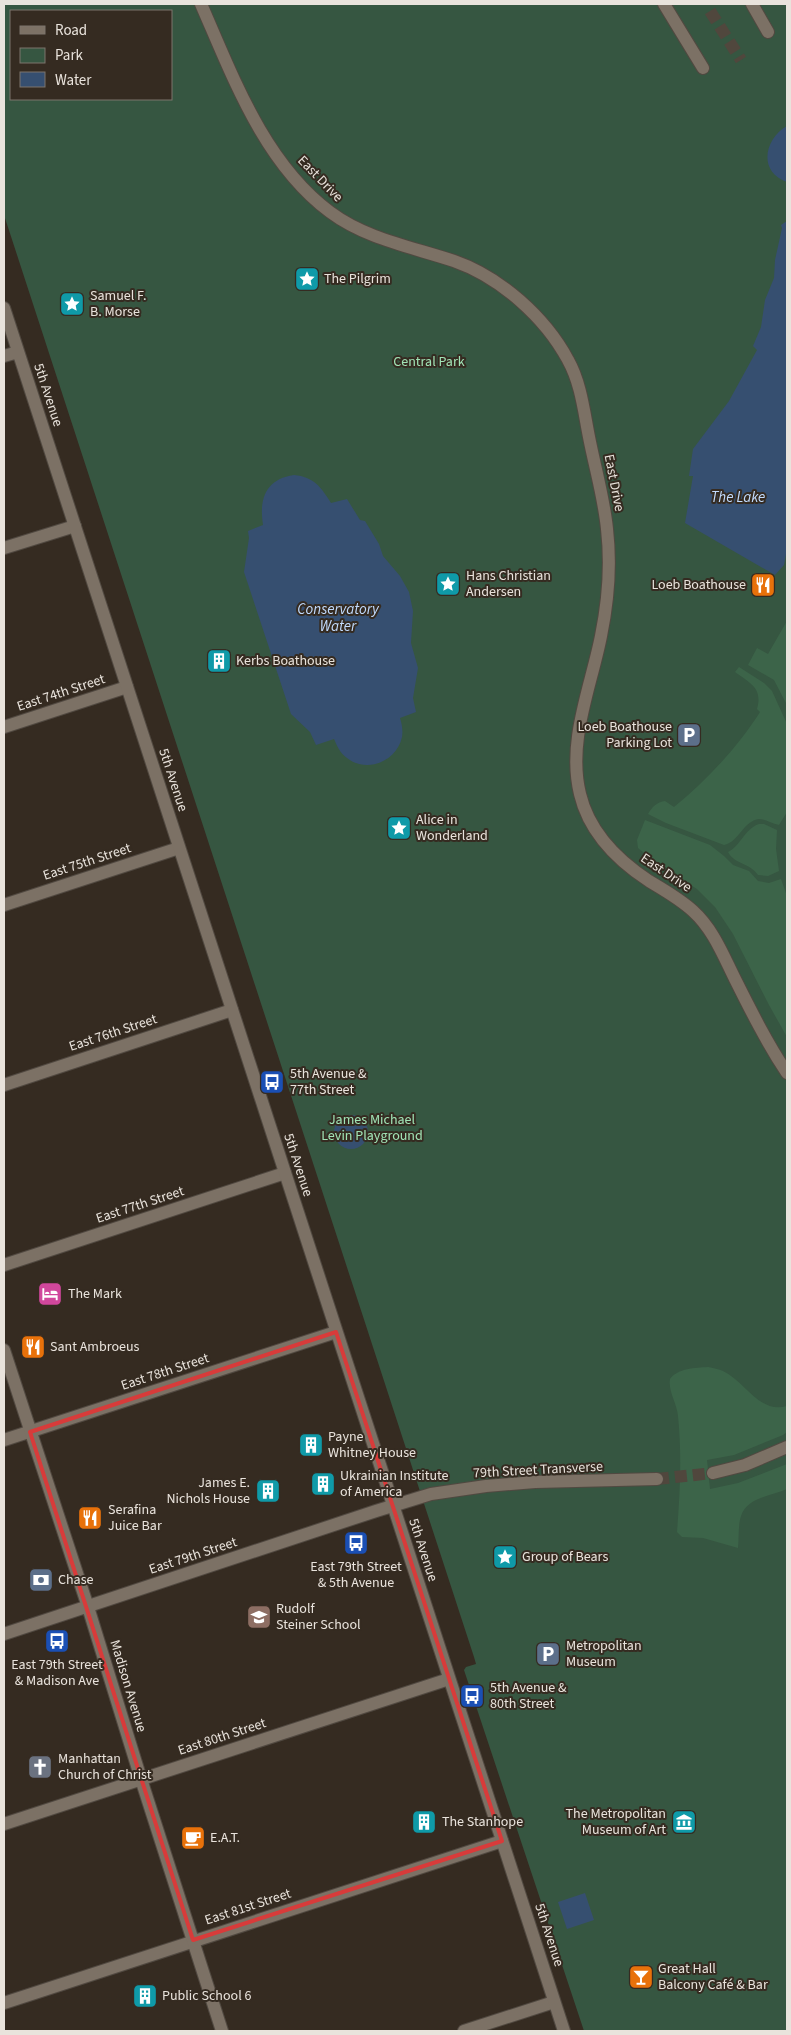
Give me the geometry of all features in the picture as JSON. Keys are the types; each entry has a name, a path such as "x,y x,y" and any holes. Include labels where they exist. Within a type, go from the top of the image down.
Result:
{"street":[{"name":"East Drive","path":"201,4 250,111 276,152 302,186 325,208 345,223 377,238 466,266 506,290 544,326 567,357 579,390 607,529 608,574 602,633 582,712 578,743 577,779 581,799 590,820 618,857 682,902 703,921 716,942 764,1035 787,1072"},
{"path":"664,4 703,68"},
{"path":"752,4 768,32"},
{"name":"5th Avenue","path":"4,308 564,2031"},
{"path":"4,356 18,352"},
{"path":"4,548 75,526"},
{"name":"East 74th Street","path":"4,727 127,687"},
{"name":"East 75th Street","path":"4,905 179,848"},
{"name":"East 76th Street","path":"4,1085 232,1010"},
{"name":"East 77th Street","path":"4,1265 285,1173"},
{"name":"East 78th Street","path":"4,1440 336,1332"},
{"name":"Madison Avenue","path":"4,1350 88,1607 140,1779 222,2031"},
{"path":"713,1473 745,1465 787,1447"},
{"name":"79th Street Transverse","path":"392,1506 448,1491 507,1484 657,1480"},
{"name":"East 79th Street","path":"4,1634 392,1506"},
{"name":"East 80th Street","path":"4,1824 449,1679"},
{"name":"East 81st Street","path":"4,2003 502,1841"},
{"path":"464,2031 554,2002"}],"highlighted area":[{"path":"336,1332 502,1841 193,1940 30,1432"}],"green space":[{"name":"Central Park","path":"4,4 787,4 787,2031 584,2031 464,1670 466,1667 476,1664 4,215"},
{"path":"787,621 787,705 774,680 748,665 757,648 768,654"},
{"path":"739,667 764,683 772,691 787,724 787,812 779,825 762,819 749,823 734,840 724,845 666,823 648,814 660,802 665,801 674,807 698,786 732,751 760,712 757,709 757,691 735,672"},
{"path":"645,820 710,845 733,865 749,871 758,881 769,883 781,879 787,896 787,1037 733,934 715,907 697,889 659,865 638,848 637,840"},
{"path":"764,824 777,830 776,849 779,871 768,876 758,875 734,859 728,852 754,826"},
{"path":"708,1367 721,1370 731,1376 753,1396 768,1405 777,1407 787,1406 787,1432 783,1435 734,1455 707,1460 710,1489 738,1483 787,1464 787,1489 754,1501 744,1510 739,1523 738,1548 703,1538 682,1537 677,1532 680,1445 677,1411 670,1388 670,1379 673,1375 682,1371"}],"water":[{"path":"787,126 787,182 772,171 768,163 768,155 773,139"},
{"name":"The Lake","path":"787,221 787,549 784,565 775,575 685,523 693,476 689,476 693,449 729,401 757,350 753,346 761,327 765,300 774,278 781,225"},
{"name":"Conservatory Water","path":"294,475 307,478 316,484 331,503 347,499 360,520 365,521 379,544 383,556 400,576 409,592 413,611 411,643 418,668 413,698 416,712 400,718 402,737 394,753 388,758 372,765 355,763 347,758 342,754 334,739 316,745 310,732 291,714 244,572 249,538 248,531 263,525 262,507 266,492 276,481"},
{"path":"351,1115 363,1120 368,1132 363,1144 351,1149 339,1144 334,1132 339,1120"},
{"path":"585,1893 594,1920 567,1929 558,1902"}],"tunnel":[{"path":"710,11 741,60"},
{"path":"657,1479 713,1473"}],"place":[{"name":"The Pilgrim","path":"307,279"},
{"name":"Samuel F. B. Morse","path":"72,304"},
{"name":"Hans Christian Andersen","path":"448,584"},
{"name":"Loeb Boathouse","path":"763,585"},
{"name":"Kerbs Boathouse","path":"219,661"},
{"name":"Loeb Boathouse Parking Lot","path":"689,735"},
{"name":"Alice in Wonderland","path":"399,828"},
{"name":"5th Avenue & 77th Street","path":"272,1082"},
{"name":"The Mark","path":"50,1294"},
{"name":"Sant Ambroeus","path":"33,1347"},
{"name":"Payne Whitney House","path":"311,1445"},
{"name":"Ukrainian Institute of America","path":"323,1484"},
{"name":"James E. Nichols House","path":"268,1491"},
{"name":"Serafina Juice Bar","path":"90,1518"},
{"name":"East 79th Street & 5th Avenue","path":"356,1543"},
{"name":"Group of Bears","path":"505,1557"},
{"name":"Chase","path":"41,1580"},
{"name":"Rudolf Steiner School","path":"259,1617"},
{"name":"East 79th Street & Madison Ave","path":"57,1641"},
{"name":"Metropolitan Museum","path":"548,1654"},
{"name":"5th Avenue & 80th Street","path":"472,1696"},
{"name":"Manhattan Church of Christ","path":"40,1767"},
{"name":"The Stanhope","path":"424,1822"},
{"name":"The Metropolitan Museum of Art","path":"684,1822"},
{"name":"E.A.T.","path":"193,1838"},
{"name":"Great Hall Balcony Café & Bar","path":"641,1977"},
{"name":"Public School 6","path":"145,1996"}],"park label":[{"name":"James Michael Levin Playground","path":"372,1128"}]}
